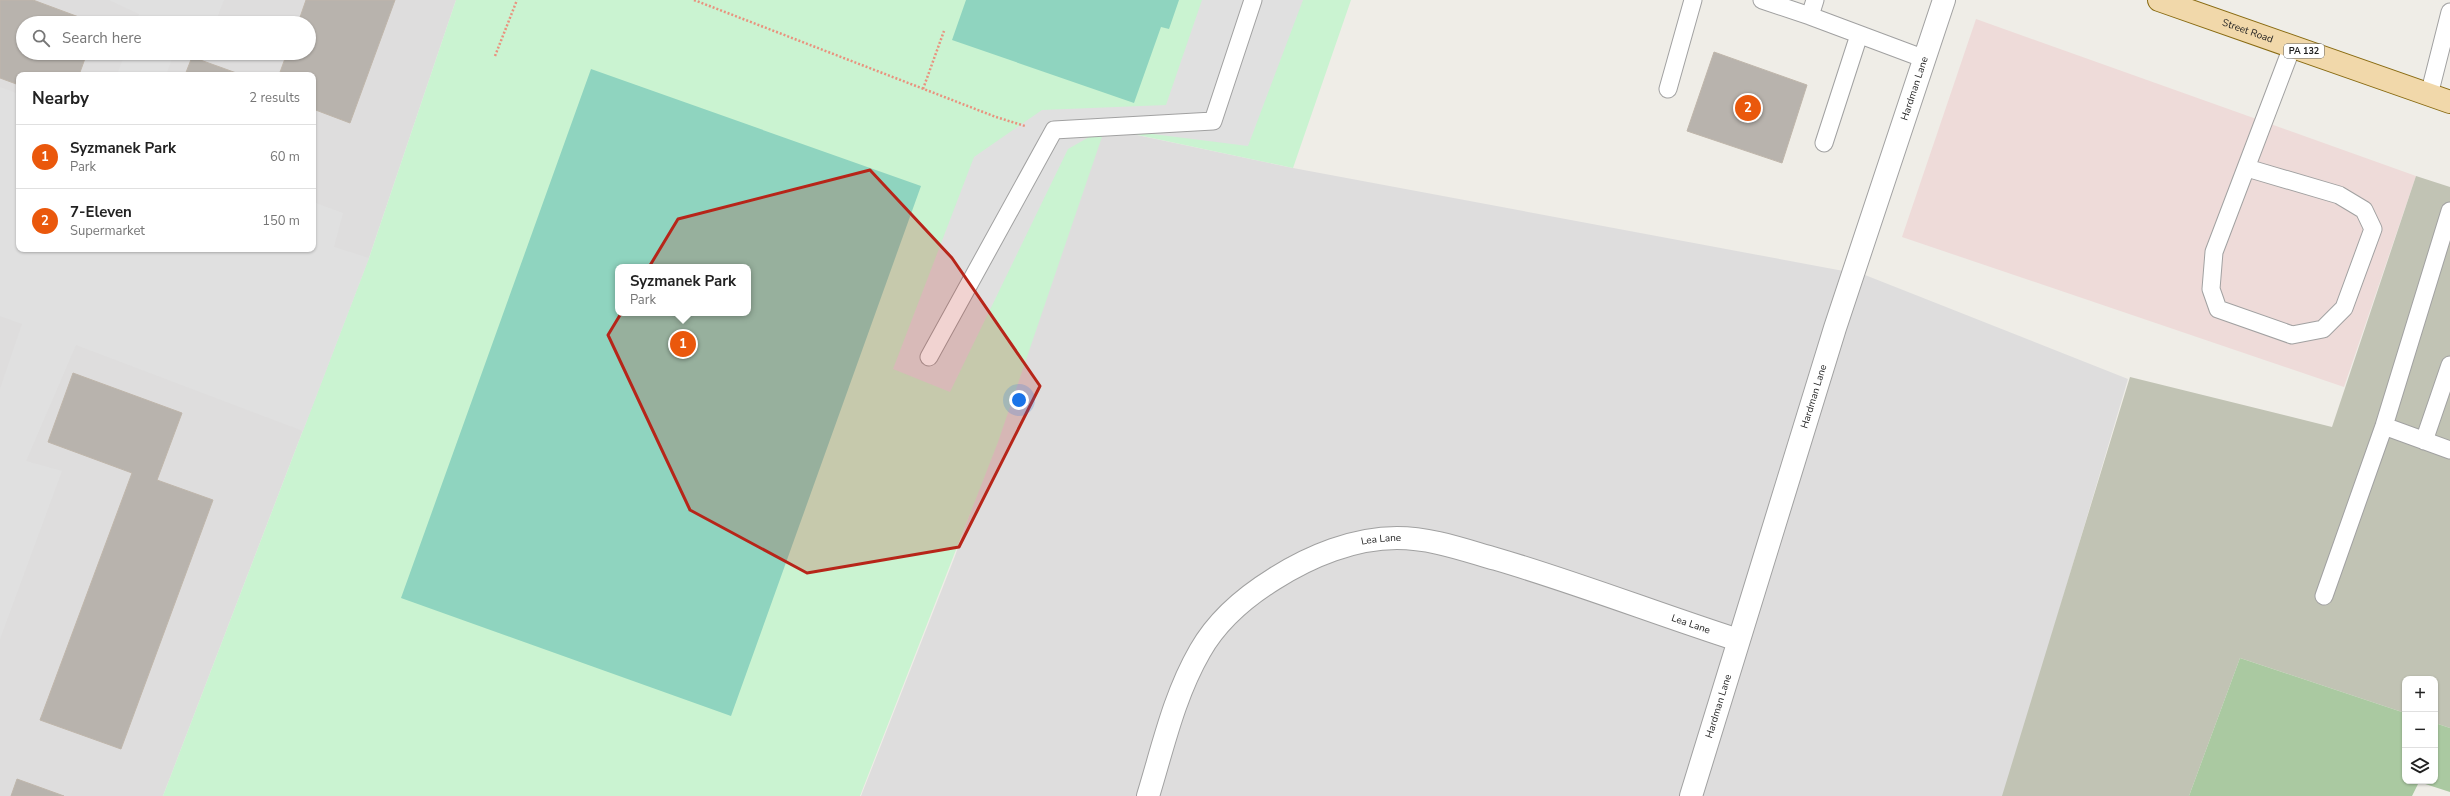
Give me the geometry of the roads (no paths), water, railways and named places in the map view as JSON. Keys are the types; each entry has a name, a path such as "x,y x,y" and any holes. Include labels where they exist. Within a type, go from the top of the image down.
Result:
{"main road":[{"name":"Street Road","path":"2159,0 2450,102"}],"street":[{"name":"Hardman Lane","path":"1691,796 1835,328 1944,0"},
{"name":"Lea Lane","path":"1148,796 1180,692 1200,650 1226,616 1258,589 1293,567 1327,552 1362,542 1397,538 1434,541 1536,571 1738,640"}],"lane":[{"path":"930,357 1054,130 1214,121 1253,0"},
{"path":"1668,89 1692,0"},
{"path":"1762,0 1810,16 1925,59"},
{"path":"1810,16 1815,0"},
{"path":"2429,95 2450,12"},
{"path":"1824,143 1860,35"},
{"path":"2247,168 2339,195 2364,210 2373,229 2344,308 2323,329 2292,335 2218,309 2211,289 2214,252 2292,47"},
{"path":"2324,596 2384,426 2450,210"},
{"path":"2424,441 2450,365"},
{"path":"2384,426 2450,450"}],"place":[{"name":"7-Eleven","path":"1748,108"},
{"name":"Syzmanek Park","path":"683,344"}]}
